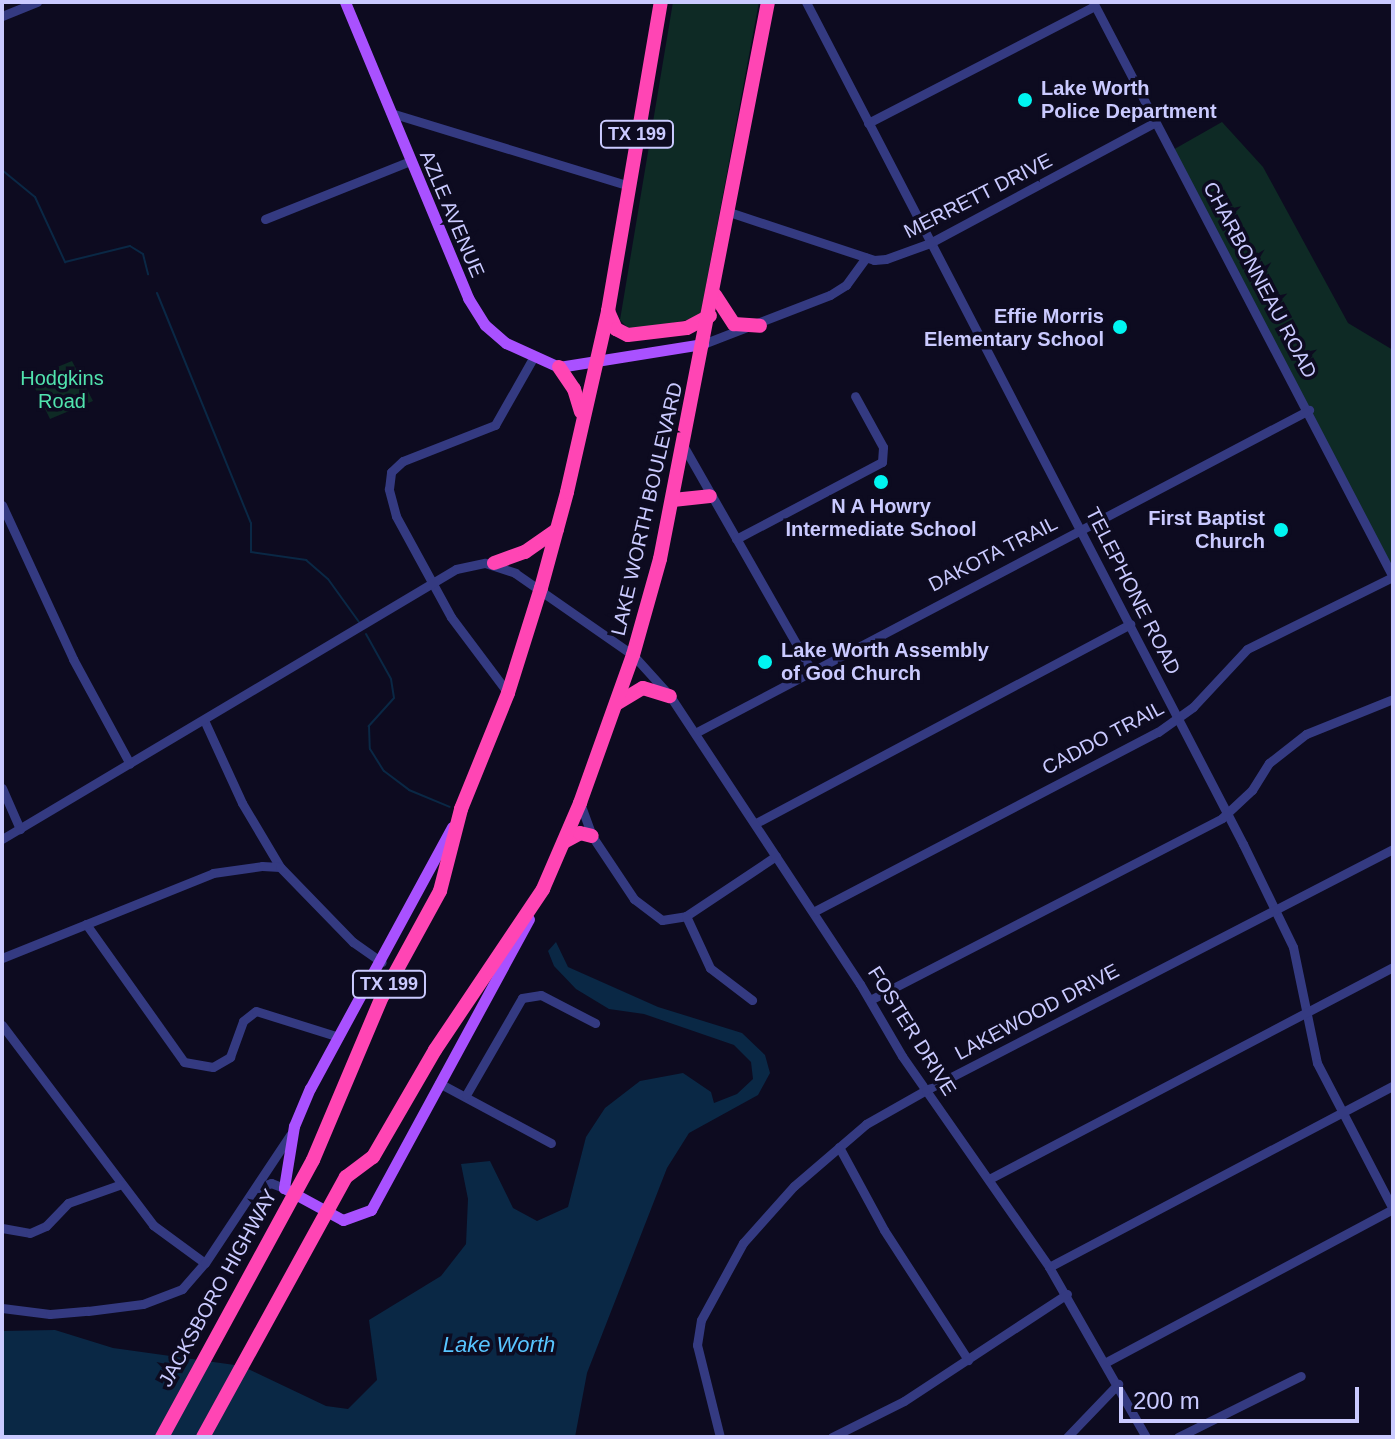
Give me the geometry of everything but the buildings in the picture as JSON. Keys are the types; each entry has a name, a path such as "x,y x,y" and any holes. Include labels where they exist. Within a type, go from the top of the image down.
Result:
{"highway":[{"name":"TX 199","path":"461,809 508,693 557,530 608,311 627,185 661,2"},
{"name":"LAKE WORTH BOULEVARD","path":"543,889 580,803 633,655 673,500 771,6"},
{"path":"715,295 734,324 760,326"},
{"path":"608,311 616,329 628,335 687,328 710,316"},
{"path":"559,367 574,389 582,418"},
{"path":"673,500 710,496"},
{"path":"494,563 525,552 557,530"},
{"path":"616,705 643,688 670,696"},
{"name":"JACKSBORO HIGHWAY","path":"162,1437 313,1160 382,997 440,891 461,809"},
{"path":"564,842 580,833 592,836"},
{"path":"203,1437 346,1177 373,1157 435,1050 543,889"}],"main road":[{"name":"AZLE AVENUE","path":"345,2 468,298 485,325 533,358 559,367 594,365"},
{"path":"594,365 703,344"},
{"name":"TX 199","path":"284,1188 294,1126 461,809"},
{"name":"LAKE WORTH BOULEVARD","path":"284,1188 343,1220 371,1210 543,889"}],"street":[{"path":"2,16 37,2"},
{"name":"TELEPHONE ROAD","path":"806,2 1082,529 1293,947 1317,1063 1393,1209"},
{"path":"868,123 1094,4"},
{"name":"CHARBONNEAU ROAD","path":"1094,4 1309,410 1393,577"},
{"path":"391,113 627,185"},
{"name":"MERRETT DRIVE","path":"866,257 886,259 930,243 1156,122"},
{"path":"265,219 410,161"},
{"path":"703,344 760,326 840,289 866,257 729,212"},
{"path":"508,693 494,681 432,583 396,516 391,472 403,461 495,425 533,358"},
{"path":"736,539 882,462 883,447 855,396"},
{"name":"DAKOTA TRAIL","path":"695,733 810,668 1309,410"},
{"path":"684,447 810,668"},
{"path":"2,505 73,659 130,764"},
{"path":"2,839 432,583 470,565 494,563 541,588 633,655"},
{"name":"CADDO TRAIL","path":"813,912 1178,719 1247,649 1393,577"},
{"path":"756,823 1130,624"},
{"name":"FOSTER DRIVE","path":"633,655 670,696 756,823 926,1090 991,1178 1067,1294 1146,1437"},
{"path":"870,1000 1226,815 1269,763 1306,734 1393,699"},
{"path":"204,720 242,803 280,867 353,942 382,962"},
{"path":"2,788 7,814 20,829"},
{"path":"580,803 592,836 639,904 662,920 686,916 776,856"},
{"name":"LAKEWOOD DRIVE","path":"720,1437 697,1345 701,1320 743,1243 794,1186 866,1124 926,1090 1393,849"},
{"path":"2,958 213,873 280,867"},
{"path":"686,916 710,968 752,1000"},
{"path":"86,924 178,1056 191,1065 218,1066 230,1057 243,1021 256,1011 339,1037"},
{"path":"991,1178 1393,967"},
{"path":"466,1095 522,998 541,995 595,1023"},
{"path":"2,1025 164,1237 205,1263"},
{"path":"439,1083 551,1143"},
{"path":"1049,1267 1343,1116 1393,1086"},
{"path":"2,1308 50,1314 143,1304 187,1285 253,1193 294,1126"},
{"path":"839,1147 884,1230 968,1360"},
{"path":"2,1228 30,1233 46,1226 68,1203 122,1184"},
{"path":"253,1193 266,1184 284,1188"},
{"path":"1106,1362 1393,1209"},
{"path":"832,1437 904,1401 1067,1294"},
{"path":"1178,1437 1301,1376"},
{"path":"1067,1437 1118,1384"}],"green space":[{"path":"673,2 759,2 700,317 632,332 620,320"},
{"path":"1222,122 1263,167 1348,323 1393,350 1393,577 1171,151"},
{"name":"Hodgkins Road","path":"72,361 93,401 50,419 30,378"}],"water":[{"name":"Lake Worth","path":"556,942 568,967 658,1007 742,1033 765,1055 770,1073 758,1095 689,1133 667,1168 587,1373 575,1437 2,1437 2,1331 55,1330 113,1348 242,1366 326,1406 348,1409 377,1380 369,1320 441,1276 466,1244 468,1199 461,1164 490,1161 513,1208 537,1221 568,1207 586,1137 605,1108 640,1081 683,1073 711,1092 714,1103 737,1094 753,1079 751,1062 734,1045 644,1014 609,1009 576,989 554,966 548,951"}],"waterway":[{"path":"2,170 35,197 65,262 130,246 143,254 148,274"},
{"path":"157,293 251,523 251,552 306,560 328,579 359,622"},
{"path":"366,634 391,679 394,698 369,726 370,749 384,771 409,790 450,807"}],"place":[{"name":"Lake Worth Police Department","path":"1025,100"},
{"name":"Effie Morris Elementary School","path":"1120,327"},
{"name":"N A Howry Intermediate School","path":"881,482"},
{"name":"First Baptist Church","path":"1281,530"},
{"name":"Lake Worth Assembly of God Church","path":"765,662"}]}
